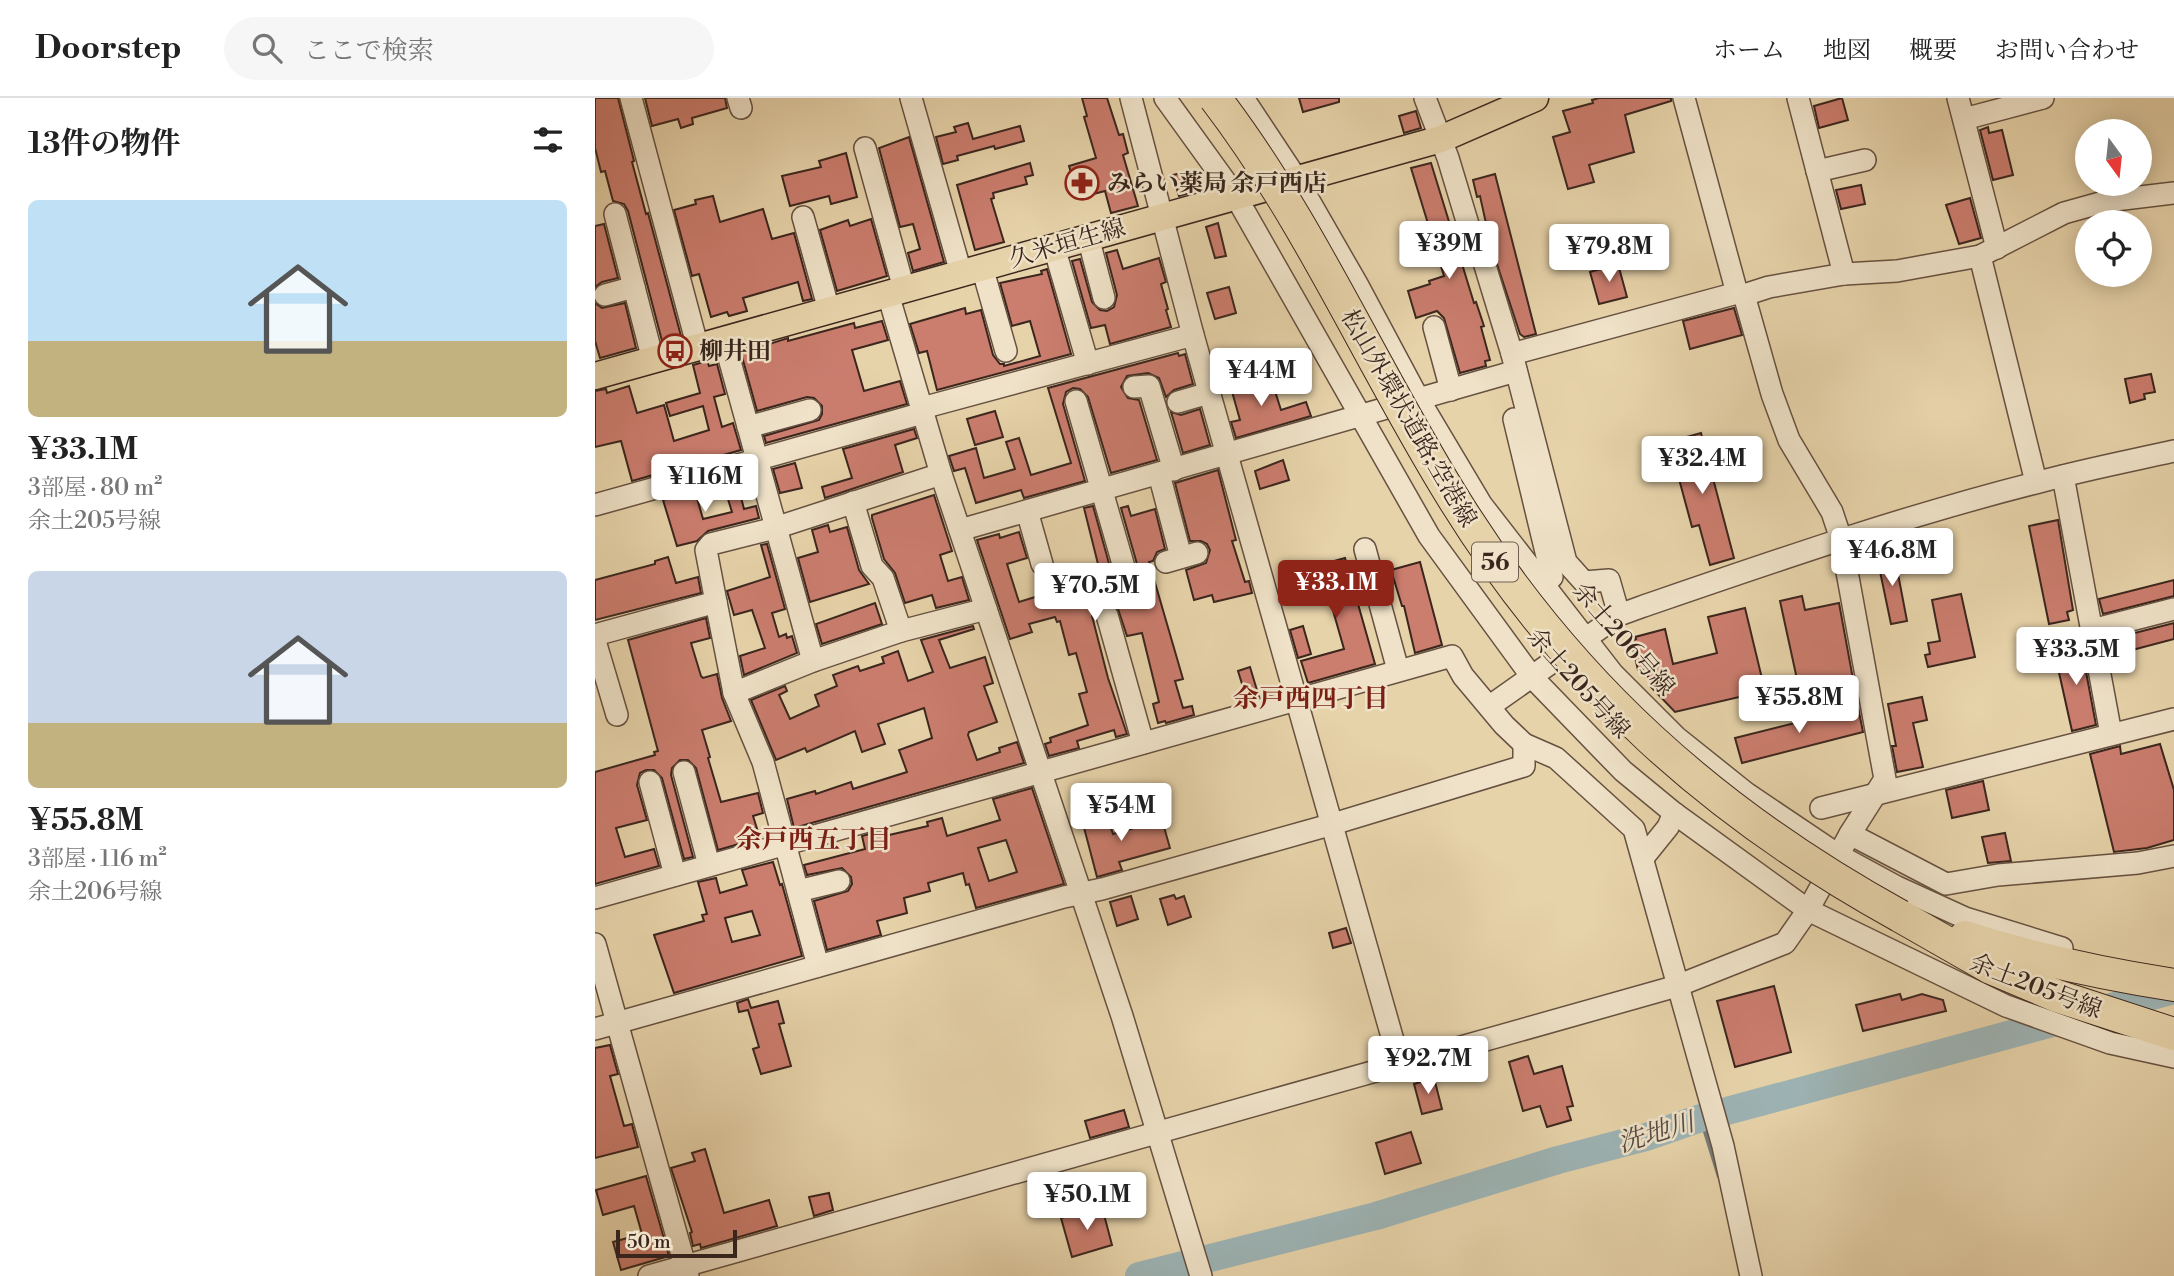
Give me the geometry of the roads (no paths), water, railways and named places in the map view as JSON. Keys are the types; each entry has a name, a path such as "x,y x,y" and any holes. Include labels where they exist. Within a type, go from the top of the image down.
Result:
{"highway":[{"name":"松山外環状道路;空港線","path":"1215,98 1268,175 1302,231 1460,508 1492,558 1572,659 1618,709 1667,756 1739,814 1803,859 1900,916"},
{"path":"1900,916 2005,950 2121,977 2167,975"},
{"path":"1900,916 1991,968 2057,996 2174,1034"}],"main road":[{"name":"久米垣生線","path":"595,376 1441,139 1535,98"}],"street":[{"path":"631,98 698,348"},
{"path":"911,98 971,270 1006,351"},
{"path":"1131,98 1226,456 1400,1065"},
{"name":"余土205号線","path":"1165,98 1235,195 1429,536 1532,677 1623,771 1674,813 1808,910 2006,1006 2096,1038 2174,1057"},
{"name":"余土206号線","path":"1243,98 1296,178 1419,400 1481,503 1613,674 1676,737 1746,793 1838,855 1897,887 1965,918 2043,943 2167,975"},
{"path":"1425,98 1470,230 1483,259 1566,562 1584,582 1609,580 1619,615"},
{"path":"649,1276 687,1271 1158,1133 1678,986 1785,943 1808,910 1850,834 1885,779 1841,539 1832,512 1789,440 1772,394 1740,294 1684,98"},
{"path":"1798,98 1844,274"},
{"path":"1958,98 2036,482"},
{"path":"1963,119 2043,98"},
{"path":"865,148 923,411 941,474 1082,893 1201,1276"},
{"path":"1817,171 1865,160"},
{"path":"960,530 1419,400 1511,367 1740,294 1844,274 1897,271 1988,252 2064,213 2107,201 2174,193"},
{"path":"615,214 653,360"},
{"path":"803,217 829,310"},
{"path":"1088,237 1104,298"},
{"path":"1054,247 1088,364"},
{"path":"605,295 634,287"},
{"path":"1434,327 1451,390"},
{"path":"595,505 1193,335"},
{"path":"724,340 813,661"},
{"path":"1511,367 1552,577"},
{"path":"1134,387 1149,386 1181,557"},
{"path":"1178,402 1209,393"},
{"path":"1076,401 1102,490 1131,574"},
{"path":"748,427 810,410"},
{"path":"1490,706 1619,615 1841,539 2036,482 2174,451"},
{"path":"818,966 763,762 734,693 706,550 712,544 775,528 941,474"},
{"path":"2063,476 2111,734"},
{"path":"853,502 872,566 883,578 901,631"},
{"path":"1027,511 1042,564"},
{"path":"1364,549 1398,670"},
{"path":"595,635 716,602"},
{"path":"734,693 813,661 901,631 986,609"},
{"path":"2092,630 2174,609"},
{"path":"1107,615 1143,743"},
{"path":"595,641 617,715"},
{"path":"595,898 1452,656 1463,676 1504,725 1524,744 1556,758 1634,829 1722,1141 1751,1276"},
{"path":"1821,808 2174,719"},
{"path":"595,1029 1333,824 1524,766 1524,744"},
{"path":"675,875 676,774 709,865"},
{"path":"1643,858 1668,827 1674,813"},
{"path":"1850,834 1946,884 1998,875 2138,863 2174,856"},
{"path":"799,891 839,880"},
{"path":"595,947 687,1271"}],"waterway":[{"name":"洗地川","path":"1139,1276 1376,1216 1558,1160 1646,1137 1701,1118 2174,990"},
{"path":"1701,1118 1719,1176"}],"place":[{"name":"みらい薬局 余戸西店","path":"1082,183"},
{"name":"柳井田","path":"675,351"}],"district":[{"name":"余戸西四丁目","path":"1311,698"},
{"name":"余戸西五丁目","path":"814,839"}]}
